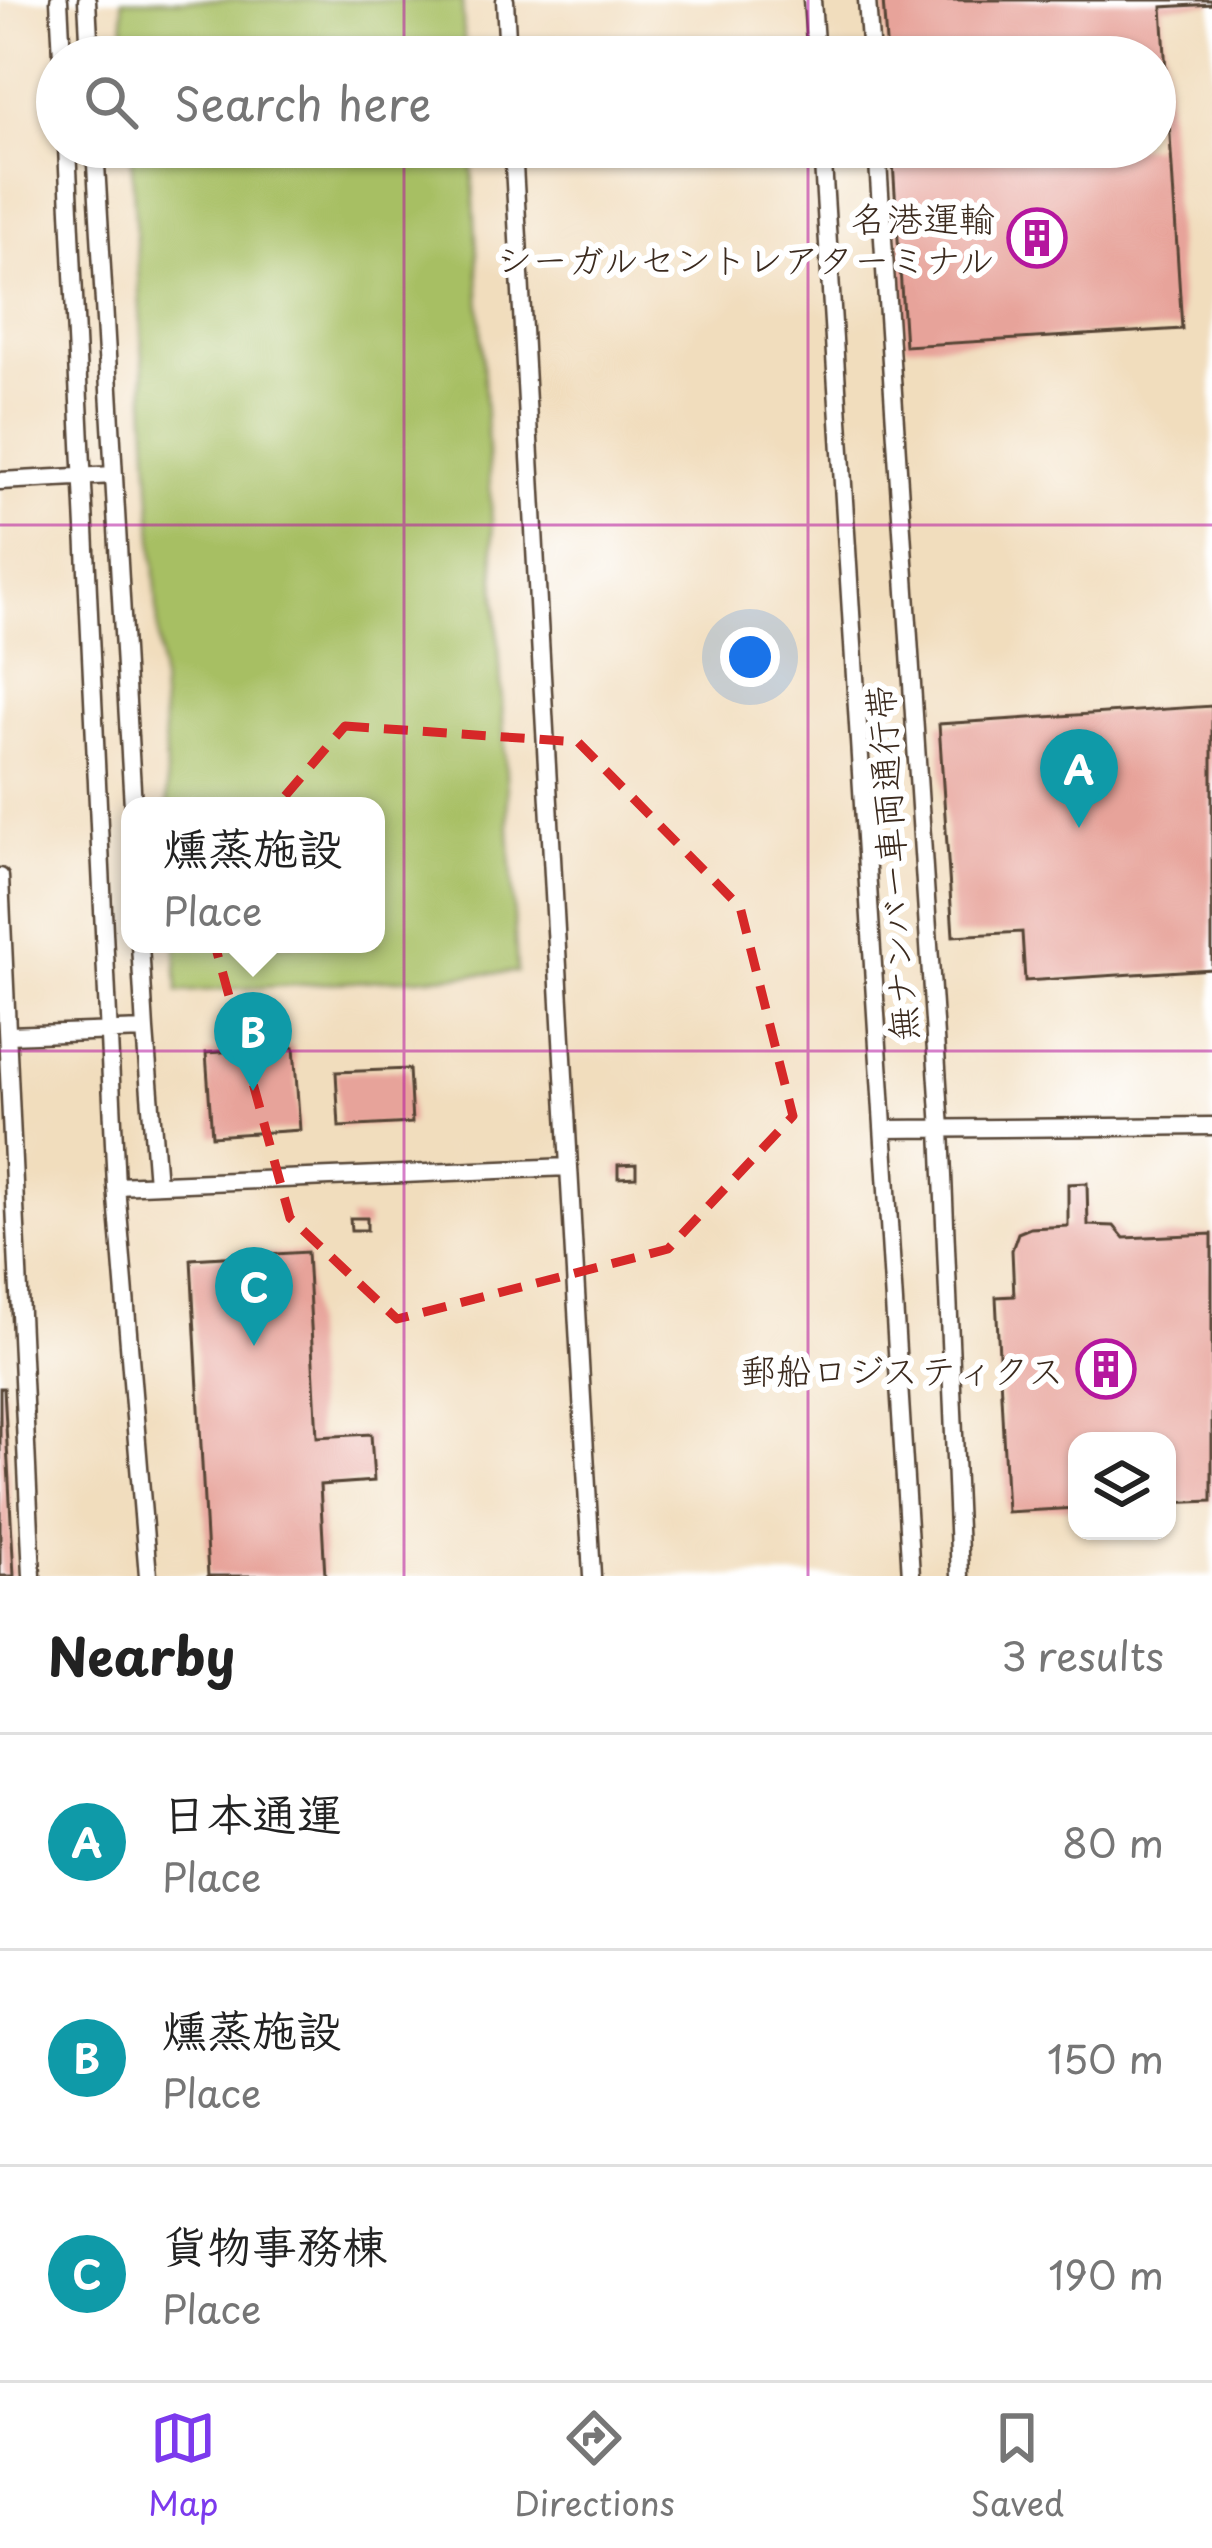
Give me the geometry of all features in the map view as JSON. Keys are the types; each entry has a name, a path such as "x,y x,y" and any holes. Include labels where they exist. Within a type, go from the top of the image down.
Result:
{"lane":[{"path":"87,0 89,36"},
{"path":"505,0 507,36"},
{"path":"812,0 815,36"},
{"path":"867,0 870,36"},
{"path":"59,1 61,36"},
{"path":"68,168 116,1186 148,1576"},
{"path":"96,168 132,797"},
{"path":"514,168 592,1576"},
{"path":"822,168 911,1576"},
{"name":"無ナンバー車両通行帯","path":"878,168 941,1130 960,1576"},
{"path":"0,481 114,475"},
{"path":"0,877 32,1576"},
{"path":"141,953 157,1184"},
{"path":"8,1035 145,1030"},
{"path":"884,1130 1212,1126"},
{"path":"116,1186 569,1167"}],"highlighted area":[{"path":"345,726 578,742 740,907 793,1116 668,1249 397,1319 290,1218 201,894"}],"green space":[{"path":"122,0 462,0 464,36 125,36"},
{"path":"132,168 472,168 517,972 178,992 176,953 385,953 385,797 167,797"}],"building":[{"name":"名港運輸 シーガルセントレアターミナル","path":"883,0 1212,0 1212,4 1162,7 1164,36 886,36"},
{"name":"名港運輸 シーガルセントレアターミナル","path":"893,168 1172,168 1182,329 905,346"},
{"path":"1212,706 1212,969 1025,981 1022,932 953,936 939,724"},
{"path":"294,1047 300,1130 212,1136 206,1053"},
{"path":"409,1069 412,1123 339,1127 336,1072"},
{"path":"636,1164 636,1177 618,1178 618,1165"},
{"name":"郵船ロジスティクス","path":"1087,1183 1088,1225 1114,1226 1124,1238 1212,1234 1212,1501 1176,1503 1176,1432 1068,1432 1068,1509 1007,1512 996,1297 1014,1296 1012,1250 1018,1233 1068,1226 1068,1184"},
{"path":"350,1218 367,1218 367,1230 351,1230"},
{"path":"307,1252 317,1437 371,1434 374,1481 320,1485 325,1576 208,1576 191,1259"},
{"path":"0,1388 4,1388 14,1576 0,1576"}],"place":[{"name":"名港運輸 シーガルセントレアターミナル","path":"1037,238"},
{"name":"日本通運","path":"1079,828"},
{"name":"燻蒸施設","path":"253,1091"},
{"name":"貨物事務棟","path":"254,1346"},
{"name":"郵船ロジスティクス","path":"1106,1369"}]}
